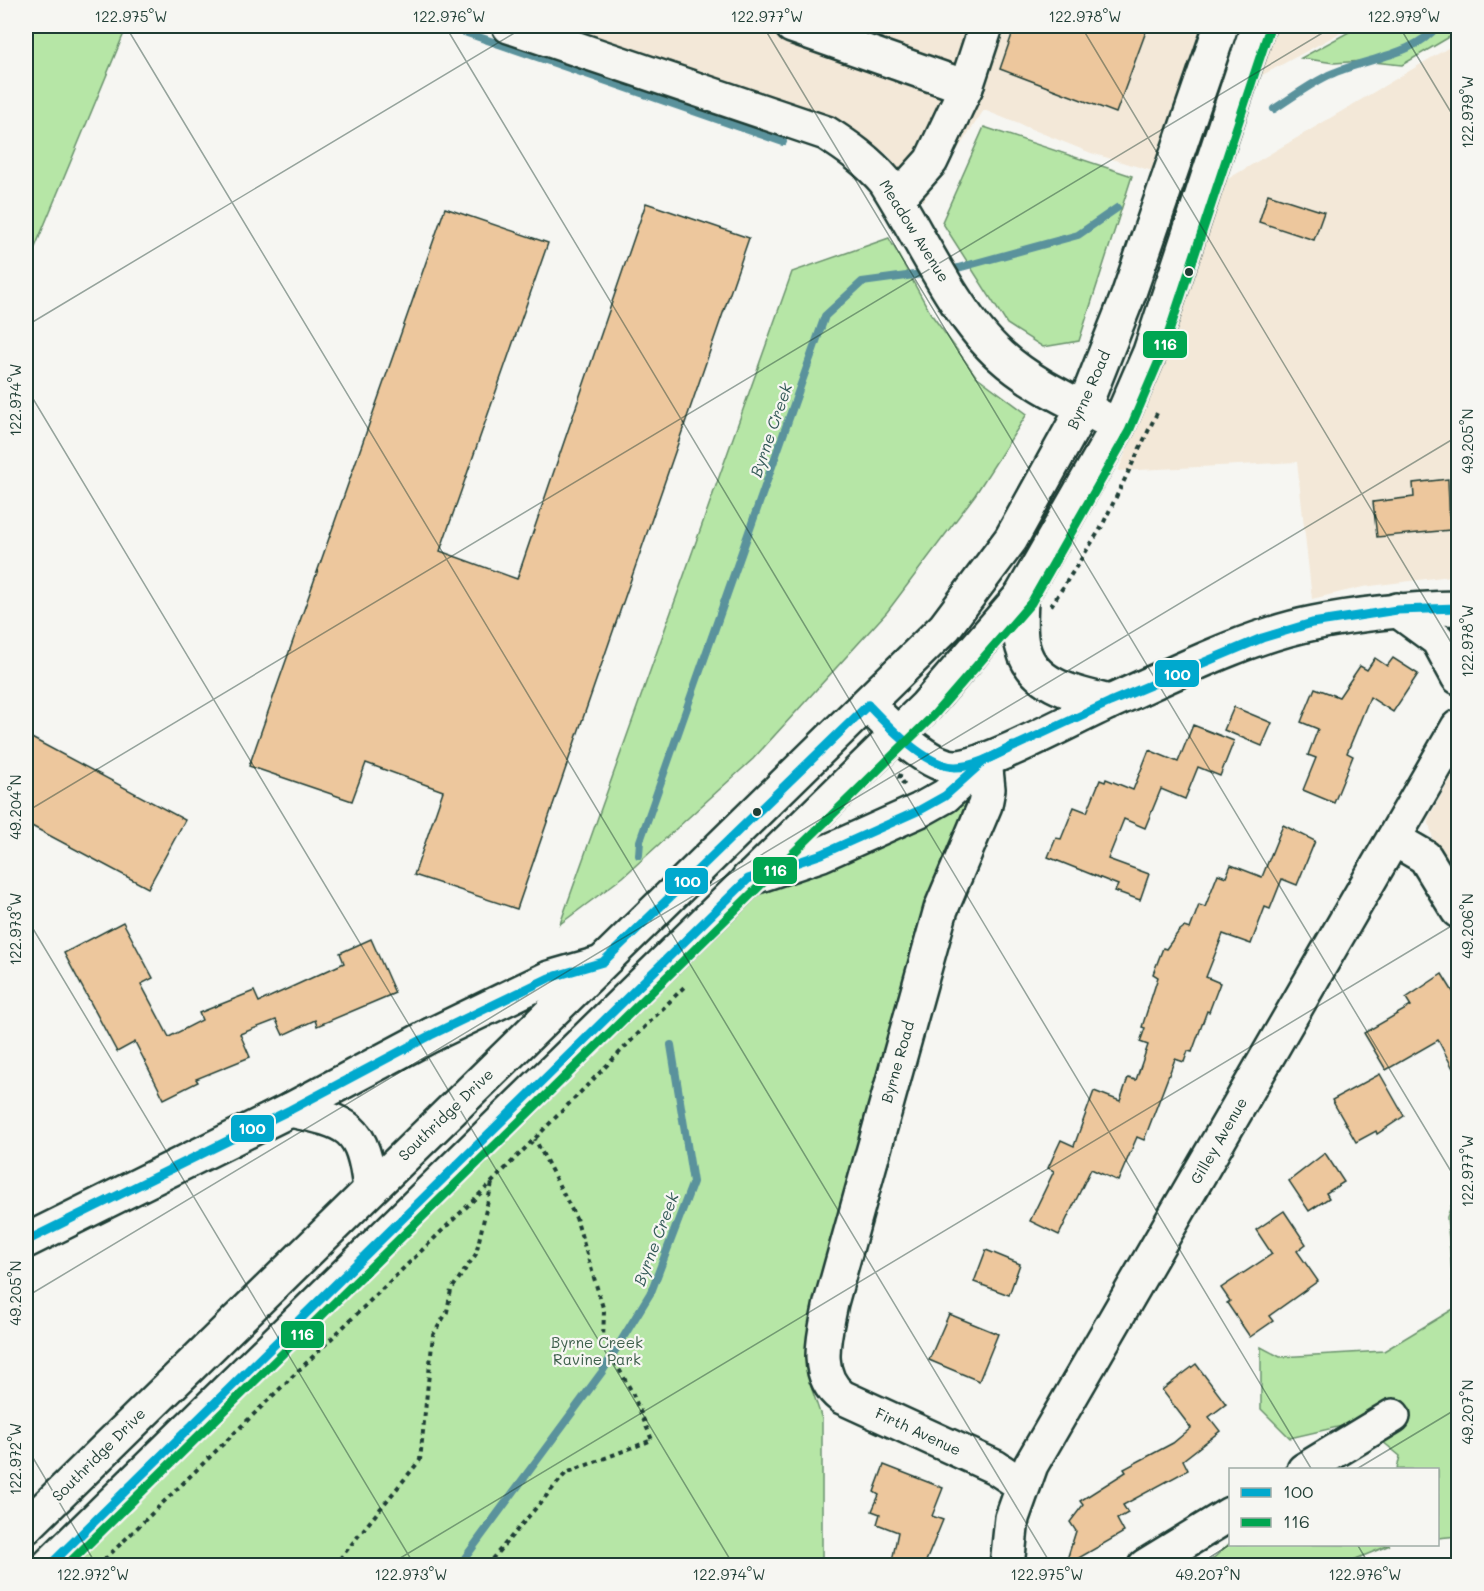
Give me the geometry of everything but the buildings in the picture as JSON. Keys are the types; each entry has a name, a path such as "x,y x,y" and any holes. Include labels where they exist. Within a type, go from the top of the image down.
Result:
{"main road":[{"name":"Meadow Avenue","path":"511,26 826,133 871,165 897,199 956,299 1000,356 1052,393 1118,426"},
{"path":"792,26 966,87"},
{"path":"897,199 931,161 966,87 986,26"},
{"name":"Byrne Road","path":"868,705 945,627 1011,539 1084,407 1128,296 1221,26"},
{"path":"48,1566 944,687 1021,596 1118,426 1150,352 1258,26"},
{"path":"1021,596 1021,641 1027,660 1035,671 1064,690 1110,702"},
{"path":"868,705 896,734 928,757 955,767 985,760 1110,702 1262,638 1312,623 1397,610 1458,608"},
{"path":"1397,610 1438,640 1458,677"},
{"name":"Southridge Drive","path":"26,1527 868,705"},
{"name":"Gilley Avenue","path":"1007,1566 1012,1518 1022,1485 1458,727"},
{"path":"748,879 822,854 920,810 945,796 985,760"},
{"name":"Byrne Road","path":"824,1370 822,1356 831,1303 941,909 986,805 988,789 985,760"},
{"path":"1394,838 1425,857 1458,911"},
{"path":"26,1241 290,1110 431,1035 549,978 603,962"},
{"path":"290,1110 330,1118 350,1130 363,1146 367,1158 370,1189"},
{"name":"Firth Avenue","path":"824,1370 831,1386 842,1397 995,1467 1022,1485"},
{"path":"1307,1468 1393,1416"},
{"path":"1145,1566 1229,1515"}],"path":[{"path":"98,1566 492,1182 685,986"},
{"path":"486,1566 566,1473 652,1440 632,1392 603,1341 604,1311 576,1218 535,1139"},
{"path":"334,1566 420,1460 433,1335 447,1312 451,1290 476,1254 492,1182"}],"shaded area":[{"path":"561,26 1206,26 1156,172 1091,153 984,110 923,201 888,155 854,129"},
{"path":"1275,26 1353,26 1257,78"},
{"path":"1458,42 1458,575 1363,587 1312,599 1297,462 1118,471 1168,351 1221,183"},
{"path":"1458,765 1458,883 1433,840 1428,819"}],"green space":[{"path":"26,26 127,26 26,269"},
{"path":"1360,26 1458,26 1458,32 1402,65 1363,61 1334,63 1301,58"},
{"path":"984,127 1132,176 1079,341 1043,347 1007,324 942,222"},
{"path":"889,238 931,314 976,376 1027,414 975,495 887,612 753,759 623,877 560,924 792,272"},
{"name":"Byrne Creek Ravine Park","path":"967,797 971,798 810,1360 809,1381 822,1419 822,1565 74,1566 763,890"},
{"path":"1458,1188 1458,1536 1439,1538 1439,1468 1397,1468 1400,1456 1359,1422 1290,1438 1261,1409 1261,1347 1280,1357 1384,1351 1455,1308 1447,1217"},
{"path":"1229,1544 1229,1546 1388,1546 1341,1565 1206,1565"}],"waterway":[{"path":"447,26 783,142"},
{"name":"Byrne Creek","path":"1274,109 1325,77 1415,45 1437,26"},
{"name":"Byrne Creek","path":"947,271 1078,235 1117,208"},
{"name":"Byrne Creek","path":"639,855 640,841 825,316 862,282 929,273"},
{"name":"Byrne Creek","path":"459,1566 602,1372 651,1292 693,1182 671,1045"}],"transit line":[{"name":"116","path":"66,1566 934,715 1031,603 1129,431 1161,356 1269,30"},
{"name":"100","path":"49,1566 748,879 822,854 920,810 945,796 985,760 1110,702 1262,638 1312,623 1397,610 1458,608"},
{"name":"100","path":"868,705 908,744 943,765 955,767 970,765 1013,746"},
{"name":"100","path":"26,1241 290,1110 431,1035 549,978 603,962 868,705"}]}
